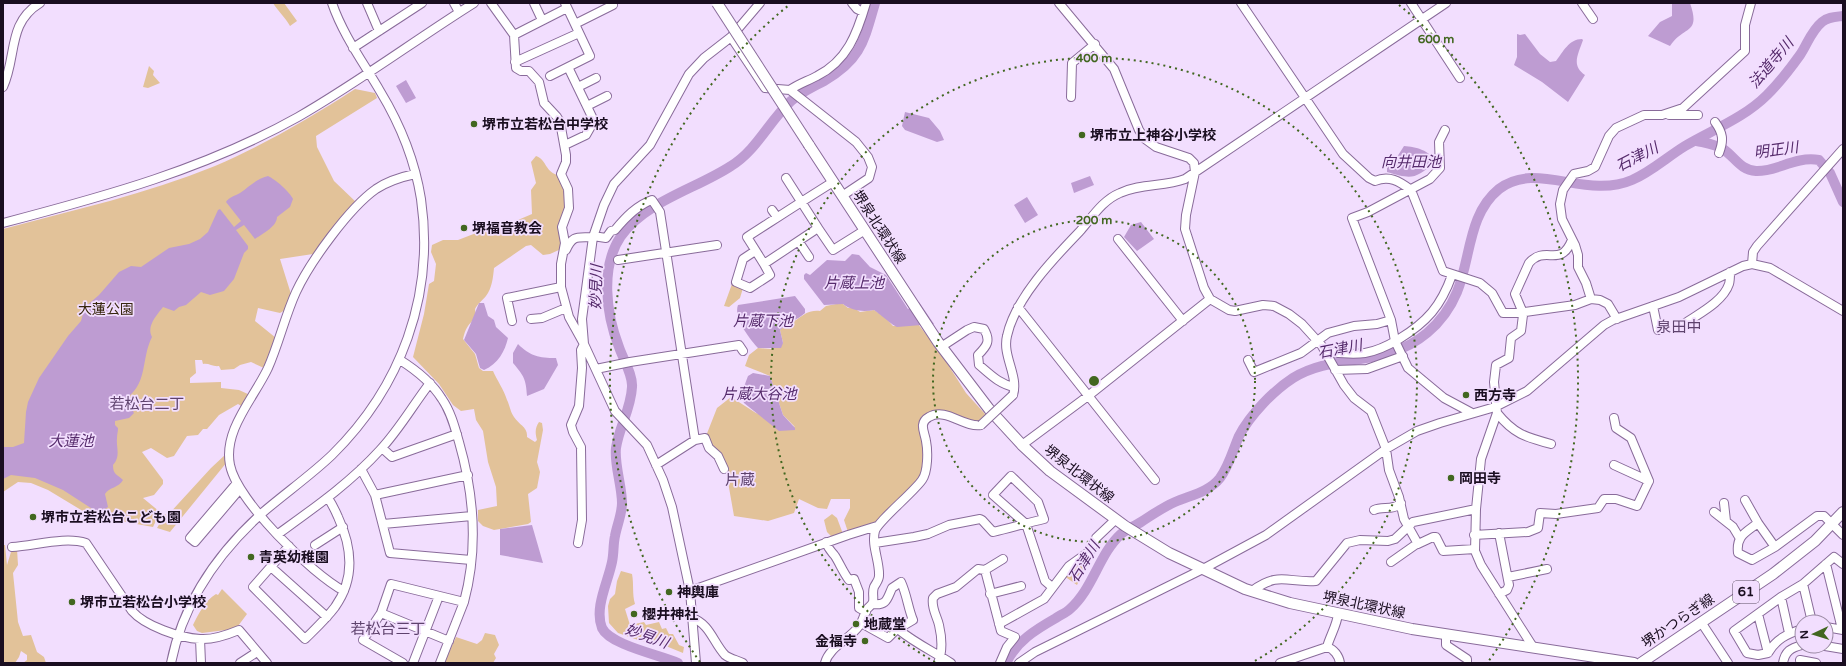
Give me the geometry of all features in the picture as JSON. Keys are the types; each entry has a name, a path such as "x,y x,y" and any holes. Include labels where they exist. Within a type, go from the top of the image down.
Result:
{"main road":[{"name":"堺泉北環状線","path":"717,3 939,345 985,403 1022,445 1050,471 1115,520 1169,552 1203,569 1252,591 1290,604 1446,634 1634,663"},
{"name":"堺かつらぎ線","path":"1641,663 1773,574 1815,541 1843,512"}],"street":[{"path":"3,86 8,75 13,42 17,30 23,18 40,3"},
{"path":"171,663 178,634 191,601 207,574 220,556 261,514 312,473 353,433 368,415 400,360 416,310 423,269 424,242 422,212 415,174 392,111 353,48 340,23 332,3"},
{"path":"367,3 379,31"},
{"path":"353,48 379,31 408,7 422,3"},
{"path":"454,3 459,12"},
{"path":"3,223 135,187 211,159 299,116 474,3"},
{"path":"491,3 514,34 516,68 521,71 529,71 539,82 544,103 557,117 565,145 566,162 561,174 568,188 569,208 562,227 565,243 560,274 561,287 566,308 615,411 646,445 656,464 672,507 690,591 696,663"},
{"path":"534,3 542,20"},
{"path":"578,543 582,520 581,447 571,425 578,406 582,368 581,350 584,344 582,319 593,237 604,205 614,184 650,145 689,74 704,58 731,37 760,3"},
{"path":"852,3 856,9 863,12"},
{"path":"790,90 795,86 818,76 840,60 853,42 866,3"},
{"path":"1059,3 1095,44 1114,69 1140,133 1156,147 1189,158 1194,164 1195,172 1186,215 1185,229 1204,288 1210,299 1228,310 1235,311 1263,305 1274,306 1302,324 1316,340 1354,398 1371,411 1386,449 1391,476 1401,503 1407,527 1418,543"},
{"path":"1241,3 1343,154 1369,178 1375,181 1386,177 1399,182 1411,190 1443,271 1477,282 1492,293 1503,313 1523,313 1575,304 1591,299 1604,300 1617,319"},
{"path":"1411,3 1460,78"},
{"path":"690,591 826,542 877,526 914,491 924,478 927,451 922,426 929,417 944,414 974,426 981,425 1013,395 1014,386 1006,342 1007,335 1018,307 1058,252 1107,200 1134,187 1179,182 1446,3"},
{"path":"1582,3 1593,19"},
{"path":"1662,115 1683,108 1745,51 1745,25 1751,3"},
{"path":"575,24 613,5"},
{"path":"514,34 566,6 590,56 550,76"},
{"path":"515,62 579,32"},
{"path":"731,37 765,88 790,90 856,142 868,157 872,167 869,178 842,196"},
{"path":"1070,97 1072,63 1095,44"},
{"path":"565,145 586,135 594,121 568,67"},
{"path":"578,87 596,78"},
{"path":"587,106 607,96"},
{"path":"1591,299 1578,267 1578,255 1575,245 1562,219 1560,204 1563,190 1574,174 1588,171 1595,167 1609,136 1616,128 1644,114 1698,115"},
{"path":"1716,122 1722,132 1723,143 1719,153"},
{"path":"1445,130 1439,142 1440,168 1430,179 1368,212 1352,218 1391,320 1395,341 1400,356 1408,368 1444,398 1472,414"},
{"path":"1752,264 1753,252 1757,246 1843,149"},
{"path":"344,591 330,583 289,546 261,514 238,486 230,465 229,452 236,427 275,353 296,292 307,271 339,227 358,205 375,190 395,179 415,174"},
{"path":"786,178 833,250 865,230"},
{"path":"755,251 743,259 736,282 750,288 770,275 747,237 833,182"},
{"path":"562,260 570,241 573,238 606,238 611,231 615,230 626,218 647,202 652,200 660,212 695,440"},
{"path":"772,210 777,218"},
{"path":"764,264 818,228"},
{"path":"1118,238 1183,320"},
{"path":"1533,647 1481,565 1475,549 1474,534 1476,509 1482,459 1496,410 1494,382 1496,365 1509,358 1511,338 1521,331 1523,313 1515,294 1533,259 1543,254 1562,254 1566,251 1572,240"},
{"path":"799,242 809,257"},
{"path":"618,260 717,245"},
{"path":"1019,663 1035,652 1203,569 1266,534 1386,449 1418,431 1472,414 1496,410 1527,391 1604,325 1617,319 1679,297 1743,266 1752,264 1770,268 1843,311"},
{"path":"1684,324 1708,308 1721,296 1728,285 1730,272"},
{"path":"1325,352 1365,353 1395,341 1416,329 1426,320 1442,299 1452,275"},
{"path":"512,321 507,298 561,287"},
{"path":"1022,445 1088,396 1210,299"},
{"path":"1653,306 1658,330"},
{"path":"1018,307 1155,480"},
{"path":"531,319 542,318 566,308"},
{"path":"1248,360 1254,372 1301,353 1316,340 1335,330 1354,326 1377,324 1391,320"},
{"path":"939,345 974,327 984,329 989,337 988,345 978,355 979,365 997,380 1006,385 1014,386"},
{"path":"596,369 617,366 630,362 740,345 743,351"},
{"path":"1335,370 1367,369 1400,356"},
{"path":"400,360 430,383 443,400 457,434 468,475 472,516 471,560 464,602 440,663"},
{"path":"278,534 328,498 361,469 382,448 430,383"},
{"path":"1496,410 1516,433 1525,438 1551,444"},
{"path":"1474,534 1528,532 1538,528 1540,513 1556,514 1598,508 1604,499 1616,499 1637,506 1649,481 1631,438 1616,428 1614,418"},
{"path":"382,448 392,457 457,434"},
{"path":"656,464 695,440 705,438 709,448 718,456 724,469"},
{"path":"1614,465 1649,481"},
{"path":"361,469 375,496 390,553 471,560"},
{"path":"375,496 468,475"},
{"path":"875,543 928,534 949,525 980,520 993,532 1026,524 1044,519 1038,502 1011,476 993,495 1026,524 1045,581 1052,587"},
{"path":"238,486 195,542 190,538 238,486"},
{"path":"289,546 253,587 305,639 336,606 344,591 349,571 350,556 343,527 328,498"},
{"path":"1745,500 1758,523 1775,547"},
{"path":"1374,510 1379,508 1395,507 1401,503"},
{"path":"1724,503 1726,521"},
{"path":"1252,591 1264,582 1274,580 1284,579 1316,582 1347,543 1360,540 1388,541 1395,539 1413,522 1476,509"},
{"path":"1714,512 1726,521 1739,538"},
{"path":"383,524 472,516"},
{"path":"1758,523 1739,538 1737,545 1738,553 1752,560 1775,547 1816,516 1824,516 1843,535"},
{"path":"999,624 1044,599 1069,566 1090,551 1096,538 1115,520"},
{"path":"826,663 830,652 850,637 861,623 872,604 874,587 880,578 874,536 877,526"},
{"path":"315,546 343,527"},
{"path":"1499,534 1509,585 1507,590 1499,594"},
{"path":"1391,562 1418,543 1433,537 1436,537 1442,551 1475,549"},
{"path":"12,547 56,542 79,541 86,543 138,619 178,634 200,639 224,636 239,630 267,663"},
{"path":"826,542 828,549 835,557 843,573 849,580 854,579 859,592 859,608 866,612"},
{"path":"1768,654 1758,655 1747,653 1734,631 1781,597 1802,584 1834,557 1843,564"},
{"path":"939,660 941,636 933,607 933,598 937,594 956,587 978,569 985,570 1003,560"},
{"path":"1826,564 1842,630"},
{"path":"271,567 327,617"},
{"path":"1508,577 1547,569"},
{"path":"985,570 990,594 1001,631 1016,637 1007,647 1000,663"},
{"path":"861,623 888,638 896,630 899,630 913,620 901,582 892,588 890,597 884,602 878,605 872,604"},
{"path":"403,663 364,640 381,613 391,584 464,602"},
{"path":"1802,584 1810,614"},
{"path":"990,594 1021,586"},
{"path":"413,663 439,596"},
{"path":"1781,597 1789,634"},
{"path":"381,613 449,641"},
{"path":"1327,647 1330,635 1338,621 1338,614"},
{"path":"1758,614 1768,654"},
{"path":"692,618 700,620 706,626 724,654 743,663"},
{"path":"1701,622 1728,663"},
{"path":"899,630 939,660 951,663"},
{"path":"1768,654 1774,643 1794,632"},
{"path":"1446,634 1446,646 1467,658 1467,663"},
{"path":"200,639 201,663"},
{"path":"1280,663 1327,647 1332,648 1340,663"},
{"path":"1783,663 1785,654 1794,647"},
{"path":"240,663 257,652"},
{"path":"1800,660 1816,663"}],"green space":[{"path":"273,3 284,3 297,21 290,26"},
{"path":"149,66 154,71 153,75 160,83 148,88 143,87"},
{"name":"大蓮公園","path":"355,89 375,93 377,98 316,136 317,147 334,181 357,203 313,254 280,259 291,294 285,310 280,313 258,308 255,321 276,338 264,368 251,362 240,365 234,369 221,370 219,366 203,364 202,360 195,360 196,373 190,378 190,383 221,382 221,388 239,390 250,395 243,407 238,404 219,415 207,429 203,429 198,435 187,436 174,456 167,458 151,448 142,452 163,480 163,484 154,495 143,498 160,512 153,527 109,519 96,519 48,490 31,483 18,482 3,492 3,229 163,185 215,166 286,130"},
{"path":"536,156 542,160 553,173 557,175 565,189 566,207 561,249 550,254 543,255 531,245 526,246 494,268 490,290 475,309 475,317 467,328 463,339 475,354 479,368 483,371 493,371 513,415 525,428 527,437 535,442 537,440 537,426 539,422 542,423 543,430 537,462 540,472 537,488 528,494 531,522 528,524 494,530 483,526 478,521 478,510 497,506 496,487 488,462 483,431 476,420 474,409 461,411 453,405 439,384 413,357 424,314 429,284 434,281 436,264 431,252 432,245 443,240 458,240 497,225 499,228 532,214 531,190 536,183 531,162"},
{"path":"732,284 743,288 740,298 729,307 724,306"},
{"path":"843,304 848,308 854,308 860,312 874,310 885,317 893,326 918,324 940,352 966,393 986,415 975,422 967,422 946,413 925,418 922,474 915,486 878,522 871,523 867,528 848,532 844,520 850,508 850,499 831,499 827,509 818,508 799,499 794,513 768,521 734,516 725,465 710,445 706,436 717,408 731,397 756,413 795,427 783,415 770,376 745,366 749,355 758,348 771,349 783,343 780,330 784,327 807,313 820,311 826,306"},
{"path":"226,454 227,462 170,532 157,528 165,514 167,516 211,468"},
{"path":"832,514 837,518 843,534 833,538 827,532 824,520"},
{"path":"3,545 5,545 7,565 11,552 17,549 18,565 13,573 18,622 23,636 31,635 37,652 44,657 46,663 23,663 27,660 27,655 21,651 15,663 3,663"},
{"path":"1092,554 1077,585 1064,576 1071,568"},
{"path":"621,571 632,574 635,604 625,609 630,625 644,622 646,625 659,622 662,629 666,628 669,634 673,634 679,645 684,647 683,653 656,642 641,641 618,633 609,623 608,606 610,599 615,594 617,581"},
{"path":"222,589 247,614 238,626 226,630 202,633 197,631 193,625 200,612 205,604 216,594 218,595"},
{"path":"485,633 495,635 499,645 494,654 496,658 493,663 444,663 456,637 477,644 482,640"}],"water":[{"path":"1672,3 1690,3 1693,13 1693,20 1689,29 1675,39 1670,46 1648,36 1660,22 1672,16"},
{"path":"1517,34 1525,34 1540,54 1550,62 1556,61 1573,41 1583,40 1577,63 1578,67 1585,75 1568,102 1542,82 1514,65 1517,57"},
{"path":"406,80 416,98 406,103 396,86"},
{"path":"905,112 929,118 940,131 944,140 937,142 905,130 902,126"},
{"name":"向井田池","path":"1404,146 1418,148 1426,152 1435,162 1417,175 1407,177 1387,172 1387,161 1397,157"},
{"name":"大蓮池","path":"268,176 282,186 293,199 290,207 277,217 275,223 266,232 255,239 244,225 236,230 248,246 248,249 244,253 234,279 224,291 210,295 201,292 186,305 179,307 174,311 163,307 151,325 150,329 152,337 146,353 139,384 128,397 128,402 134,413 129,418 115,421 115,425 118,428 118,455 113,468 116,474 123,480 119,485 109,490 105,494 108,507 100,512 94,510 63,490 35,478 11,475 3,479 3,447 13,447 24,443 28,402 39,378 68,336 81,321 85,307 99,295 119,272 131,266 141,267 169,248 189,244 200,239 208,232 218,210 220,209 234,227 241,221 226,202 257,181"},
{"path":"1090,176 1094,185 1074,193 1071,183"},
{"path":"1027,197 1038,215 1025,223 1014,205"},
{"path":"1141,222 1154,239 1137,251 1124,237 1131,225"},
{"name":"片蔵上池","path":"852,254 859,255 870,267 886,275 908,309 919,302 934,324 897,327 874,310 858,310 843,304 824,305 804,279 804,275 806,273 810,275 827,260 845,261"},
{"name":"片蔵下池","path":"795,296 805,309 805,313 780,330 783,343 781,348 758,348 740,322 737,310 738,305"},
{"path":"479,303 484,303 488,316 494,320 496,327 508,338 505,348 497,361 484,370 480,368 476,354 464,340"},
{"path":"518,344 535,356 556,358 558,365 544,389 527,396 524,378 513,363 513,353"},
{"name":"片蔵大谷池","path":"753,373 770,376 783,415 795,428 795,430 779,431 744,403 744,386 748,376"},
{"path":"532,525 543,563 500,555 500,529"}],"waterway":[{"name":"妙見川","path":"678,663 636,649 615,640 602,628 600,620 602,595 612,562 614,539 622,507 622,496 616,461 616,448 630,403 632,387 629,372 614,334 608,306 608,276 614,248 621,236 631,224 672,196 731,166 756,144 776,117 791,101 824,81 846,65 853,57 864,39 875,3"},
{"name":"石津川","path":"1006,663 1010,655 1021,642 1041,627 1067,612 1078,601 1085,592 1107,551 1121,534 1166,506 1199,493 1216,483 1226,468 1239,436 1249,420 1285,383 1309,370 1326,365 1394,352 1411,344 1432,329 1444,315 1457,292 1462,279 1472,237 1481,211 1489,199 1499,189 1513,181 1529,178 1597,186 1615,185 1639,177 1685,146 1738,117 1758,103 1788,71 1818,26 1827,19 1843,16"},
{"name":"明正川","path":"1697,141 1720,147 1742,166 1756,171 1764,171 1802,160 1819,160 1830,173 1843,202"}],"place":[{"name":"堺市立若松台中学校","path":"474,124"},
{"name":"堺市立上神谷小学校","path":"1082,135"},
{"name":"堺福音教会","path":"464,228"},
{"name":"西方寺","path":"1466,395"},
{"name":"岡田寺","path":"1451,478"},
{"name":"堺市立若松台こども園","path":"33,517"},
{"name":"青英幼稚園","path":"251,557"},
{"name":"神輿庫","path":"669,592"},
{"name":"堺市立若松台小学校","path":"72,602"},
{"name":"櫻井神社","path":"634,614"},
{"name":"地蔵堂","path":"856,624"},
{"name":"金福寺","path":"865,641"}],"district":[{"name":"泉田中","path":"1679,327"},
{"name":"若松台二丁","path":"147,404"},
{"name":"片蔵","path":"740,480"},
{"name":"若松台三丁","path":"388,629"}],"water label":[{"name":"法道寺川","path":"1771,63"}]}
